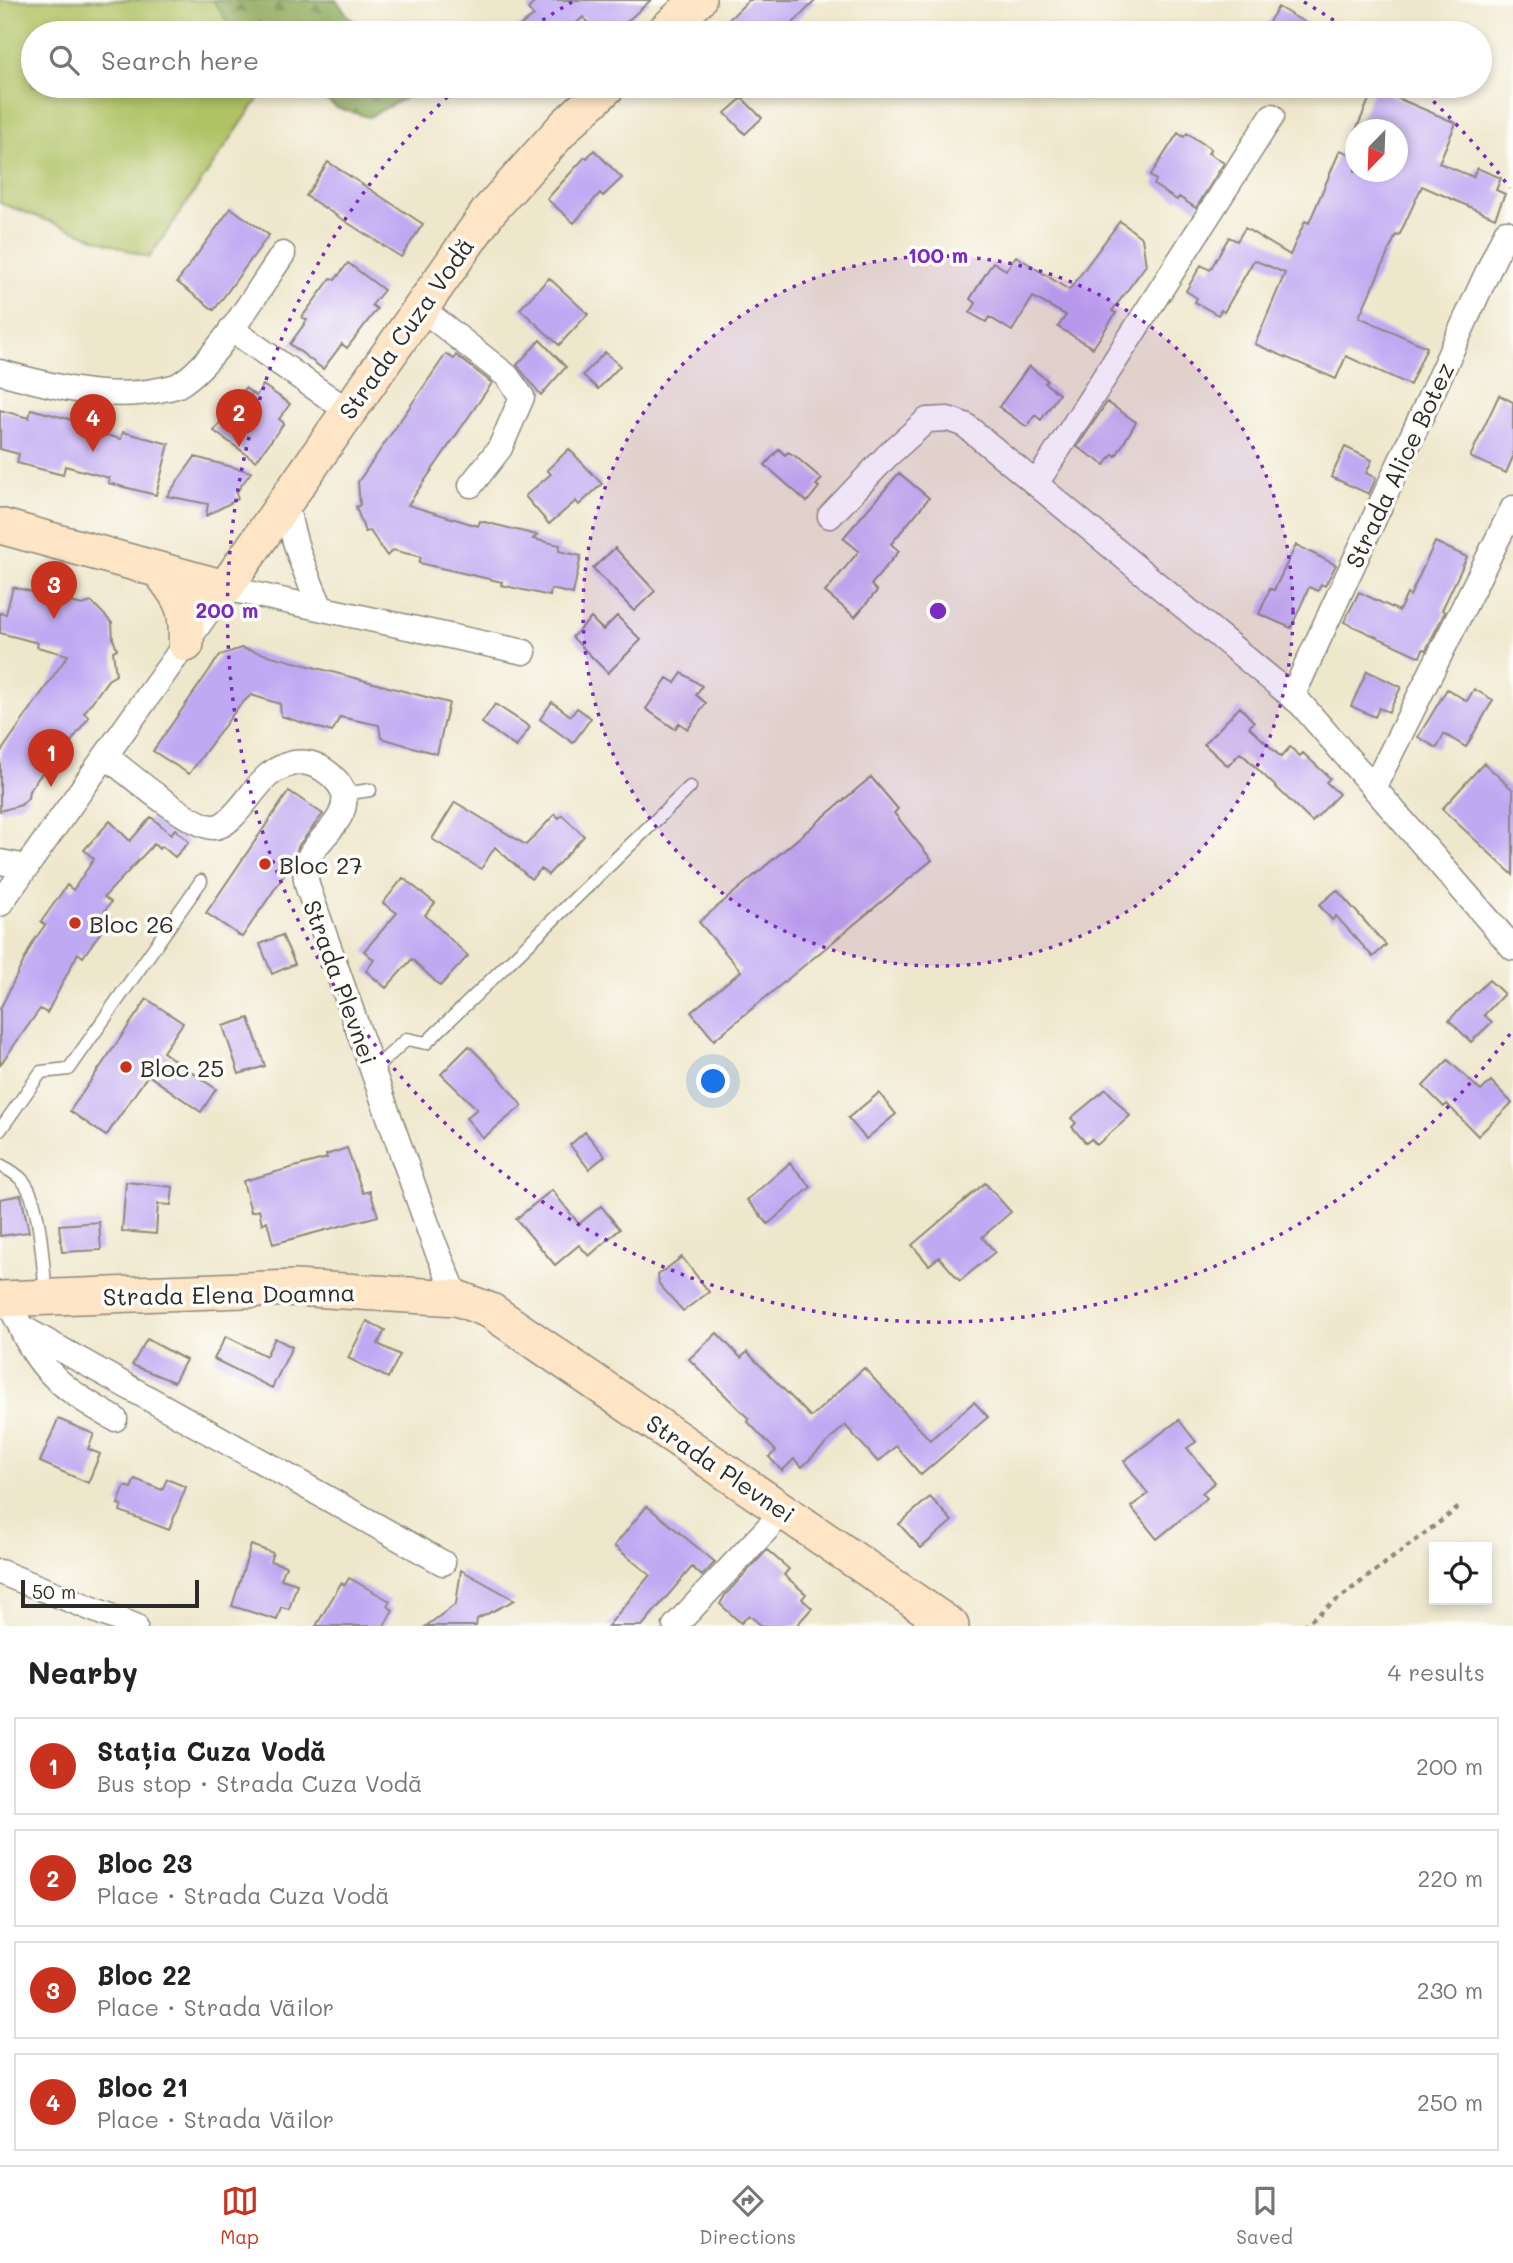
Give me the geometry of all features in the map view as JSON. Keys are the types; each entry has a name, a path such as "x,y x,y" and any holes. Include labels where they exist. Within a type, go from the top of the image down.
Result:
{"street":[{"path":"676,21 698,0"},
{"name":"Strada Cuza Vodă","path":"0,904 107,757 489,211 566,125 595,98"},
{"path":"1036,484 1272,116"},
{"name":"Strada Alice Botez","path":"1292,697 1506,232"},
{"path":"0,372 41,383 102,394 141,394 177,386 198,371 283,254"},
{"path":"421,308 507,376 522,397 500,448 471,485"},
{"path":"231,329 348,411"},
{"path":"830,516 887,456 927,421 948,419 965,425 1301,704 1513,948"},
{"path":"286,499 296,553 321,608"},
{"path":"1372,786 1379,777 1513,508"},
{"path":"0,526 225,588 524,652"},
{"path":"159,570 181,601 188,619 186,643"},
{"path":"107,757 192,820 215,827 226,823 262,780 283,766 301,762 317,765 338,782 344,794"},
{"name":"Strada Plevnei","path":"344,794 342,813 307,861 305,875 433,1241 457,1298"},
{"path":"0,862 27,867"},
{"name":"Strada Elena Doamna","path":"9,1308 46,1297 295,1288 457,1298 491,1311"},
{"path":"9,1308 29,1345 57,1382 115,1419"},
{"path":"9,1308 443,1563"},
{"name":"Strada Plevnei","path":"491,1311 951,1626"},
{"path":"675,1626 784,1511"},
{"path":"0,1572 135,1626"}],"lane":[{"path":"372,1071 407,1039 426,1043 690,787"},
{"path":"344,794 370,790"},
{"path":"0,1130 41,1072 69,1069 201,881"},
{"path":"0,1165 23,1180 36,1208 46,1297"}],"path":[{"path":"1303,1626 1462,1505"}],"green space":[{"path":"0,0 316,0 302,21 21,21 21,98 259,98 149,258 0,203"},
{"path":"213,0 336,0 352,21 227,21"},
{"path":"323,98 405,98 369,117 337,108"}],"building":[{"path":"537,0 651,0 627,21 587,21 583,17 579,21 527,21 534,16 528,9"},
{"path":"749,0 816,0 795,21 727,21"},
{"path":"1278,7 1302,21 1269,21"},
{"path":"742,98 762,118 745,134 725,113"},
{"path":"1370,98 1397,98 1456,123 1439,163 1473,177 1477,168 1501,178 1496,190 1505,194 1495,218 1422,186 1399,236 1396,235 1359,317 1427,347 1410,385 1346,356 1336,379 1255,344 1285,273 1254,260 1224,312 1221,310 1218,315 1195,302 1197,298 1186,291 1201,265 1210,270 1229,237 1237,241 1245,228 1290,255 1305,221 1309,223 1340,150 1345,152 1345,182 1408,182 1408,119 1361,119"},
{"path":"1178,133 1184,137 1187,133 1211,149 1208,153 1224,163 1196,208 1179,197 1177,200 1154,185 1156,180 1150,176"},
{"path":"594,150 622,178 603,196 600,193 574,223 547,199"},
{"path":"328,162 423,224 401,257 306,196"},
{"path":"231,208 269,235 214,310 177,282"},
{"path":"1120,221 1142,238 1146,265 1112,311 1116,313 1093,348 1058,327 1066,315 1033,297 1012,331 989,317 986,322 970,313 976,303 970,299 993,262 1006,270 1016,256 1069,290"},
{"path":"348,263 384,290 372,305 377,309 347,348 342,344 323,369 290,344 307,320 302,317 331,278 335,280"},
{"path":"549,278 588,314 559,345 520,309"},
{"path":"540,340 566,367 541,395 517,365"},
{"path":"605,352 620,366 598,389 583,375"},
{"path":"446,354 454,359 456,355 492,383 408,505 478,526 480,521 537,535 533,539 560,545 559,551 581,556 573,594 551,589 550,596 501,585 502,582 419,563 421,557 393,550 387,556 370,531 365,532 356,507 360,505 358,482"},
{"path":"1029,366 1059,394 1041,420 1035,415 1027,427 999,407"},
{"path":"263,385 290,404 279,419 284,423 256,461 214,431 245,388 256,396"},
{"path":"1499,395 1513,402 1513,457 1506,473 1470,457"},
{"path":"1107,402 1136,422 1116,456 1113,454 1105,465 1077,447"},
{"path":"31,409 76,421 74,427 121,439 123,432 169,444 156,495 108,483 109,478 65,466 63,475 17,463 19,454 0,449 0,410 29,418"},
{"path":"1345,447 1372,460 1366,473 1376,478 1369,494 1331,477"},
{"path":"569,449 602,484 579,505 576,501 549,524 525,496 551,474 547,470"},
{"path":"779,449 785,455 788,452 795,456 822,479 807,502 765,465"},
{"path":"195,457 251,472 236,493 238,499 206,516 208,504 167,496"},
{"path":"899,473 929,498 891,544 899,551 871,585 877,591 855,617 825,592 859,551 843,538"},
{"path":"1435,542 1467,557 1442,610 1445,612 1420,657 1344,622 1359,592 1399,611 1407,594 1410,596"},
{"path":"1296,545 1336,565 1325,586 1321,584 1318,591 1309,587 1291,628 1259,614 1270,589 1274,590"},
{"path":"615,548 655,591 634,611 593,568"},
{"path":"13,587 82,605 92,602 112,623 117,649 113,651 116,675 108,680 84,713 89,717 62,754 58,751 29,791 28,798 21,805 0,811 0,753 68,655 37,647 38,643 0,633 0,613 6,614"},
{"path":"617,616 641,640 608,673 572,637 591,618 603,630"},
{"path":"241,648 449,703 437,754 381,738 379,725 340,717 332,732 281,716 280,704 251,695 239,706 189,774 153,751 220,655"},
{"path":"1367,671 1401,687 1389,712 1379,708 1375,717 1351,706"},
{"path":"682,673 702,686 696,695 706,703 688,729 679,723 675,729 646,709 667,678 675,683"},
{"path":"1447,689 1467,701 1474,689 1493,700 1466,747 1444,734 1437,748 1418,737"},
{"path":"552,702 571,716 577,708 591,718 573,743 540,719"},
{"path":"495,704 530,727 516,747 482,723"},
{"path":"1240,707 1254,722 1249,727 1281,757 1290,747 1300,756 1303,753 1330,778 1326,782 1339,794 1312,822 1243,755 1240,753 1228,766 1204,744"},
{"path":"1484,763 1513,790 1513,875 1442,809"},
{"path":"871,777 898,809 894,813 932,860 714,1040 691,1012 741,971 699,922"},
{"name":"Bloc 27","path":"289,791 323,814 299,845 291,865 242,937 206,913"},
{"path":"455,802 526,845 555,814 559,818 562,815 584,836 548,875 541,869 531,879 495,847 481,869 432,839"},
{"path":"151,817 171,834 175,829 189,842 175,857 162,846 159,849 154,844 104,897 111,902 104,912 111,917 83,957 78,953 47,1013 40,1009 0,1065 0,1009 33,942 45,925 41,922 67,885 73,890 94,859 84,850 110,821 130,841"},
{"path":"403,878 435,903 425,915 468,956 440,986 412,959 386,988 366,971 374,960 364,951 397,913 383,903"},
{"path":"1337,890 1386,945 1373,957 1336,916 1332,920 1319,905"},
{"path":"282,935 295,964 272,974 260,944"},
{"path":"1489,980 1504,994 1484,1015 1492,1022 1471,1042 1449,1020"},
{"name":"Bloc 25","path":"147,999 183,1023 163,1052 216,1089 201,1112 148,1075 106,1136 70,1111"},
{"path":"249,1018 265,1066 239,1074 223,1026"},
{"path":"469,1046 496,1073 522,1106 483,1138 466,1118 477,1109 441,1074"},
{"path":"1448,1060 1481,1091 1491,1081 1512,1103 1478,1136 1447,1104 1444,1107 1423,1086"},
{"path":"1106,1089 1130,1116 1097,1145 1091,1139 1086,1143 1072,1127 1076,1123 1071,1118"},
{"path":"879,1093 896,1114 866,1139 848,1118"},
{"path":"585,1132 605,1156 589,1169 570,1145"},
{"path":"347,1148 363,1193 370,1191 378,1216 273,1244 267,1221 262,1224 259,1210 251,1212 243,1181 327,1158 326,1155"},
{"path":"790,1163 811,1187 768,1224 747,1200"},
{"path":"126,1182 173,1187 171,1205 158,1204 156,1234 122,1231"},
{"path":"985,1183 1011,1212 982,1237 995,1252 960,1281 939,1257 929,1265 912,1245"},
{"path":"552,1190 579,1224 601,1206 620,1229 589,1256 579,1245 555,1265 516,1219"},
{"path":"21,1195 29,1232 0,1236 0,1199"},
{"path":"99,1222 101,1250 62,1252 59,1225"},
{"path":"682,1257 709,1292 683,1311 659,1284 658,1275"},
{"path":"367,1321 385,1330 378,1344 400,1355 388,1378 348,1358"},
{"path":"717,1333 741,1358 747,1352 811,1417 864,1368 930,1440 974,1402 988,1417 921,1475 896,1446 878,1462 845,1425 802,1467 794,1459 782,1471 769,1457 776,1451 747,1421 749,1419 689,1359"},
{"path":"226,1336 266,1356 275,1338 292,1347 272,1388 214,1359"},
{"path":"147,1339 186,1360 174,1382 132,1365"},
{"path":"58,1419 94,1434 88,1449 100,1454 88,1483 40,1462"},
{"path":"1179,1420 1196,1442 1187,1448 1215,1482 1202,1493 1207,1498 1157,1539 1131,1507 1148,1494 1124,1461"},
{"path":"135,1479 162,1490 167,1479 186,1487 169,1530 120,1511 122,1505 118,1504 125,1486 131,1488"},
{"path":"930,1497 952,1521 921,1548 899,1524"},
{"path":"647,1506 715,1562 702,1576 692,1567 642,1626 608,1626 650,1575 614,1546"},
{"path":"251,1545 273,1553 270,1561 286,1566 281,1579 297,1584 289,1609 281,1607 277,1620 232,1606"},
{"path":"767,1550 789,1569 784,1575 806,1594 802,1599 812,1608 796,1626 762,1626 749,1615 741,1623 720,1604 725,1595"},
{"path":"461,1570 515,1600 477,1619 476,1626 426,1626 456,1604"},
{"path":"349,1578 390,1601 387,1606 393,1610 384,1626 316,1626 341,1583 345,1585"}],"place":[{"name":"Bloc 23","path":"239,447"},
{"name":"Bloc 21","path":"93,452"},
{"name":"Bloc 22","path":"54,619"},
{"name":"Stația Cuza Vodă","path":"51,787"},
{"name":"Bloc 27","path":"265,864"},
{"name":"Bloc 26","path":"75,923"},
{"name":"Bloc 25","path":"126,1067"}]}
